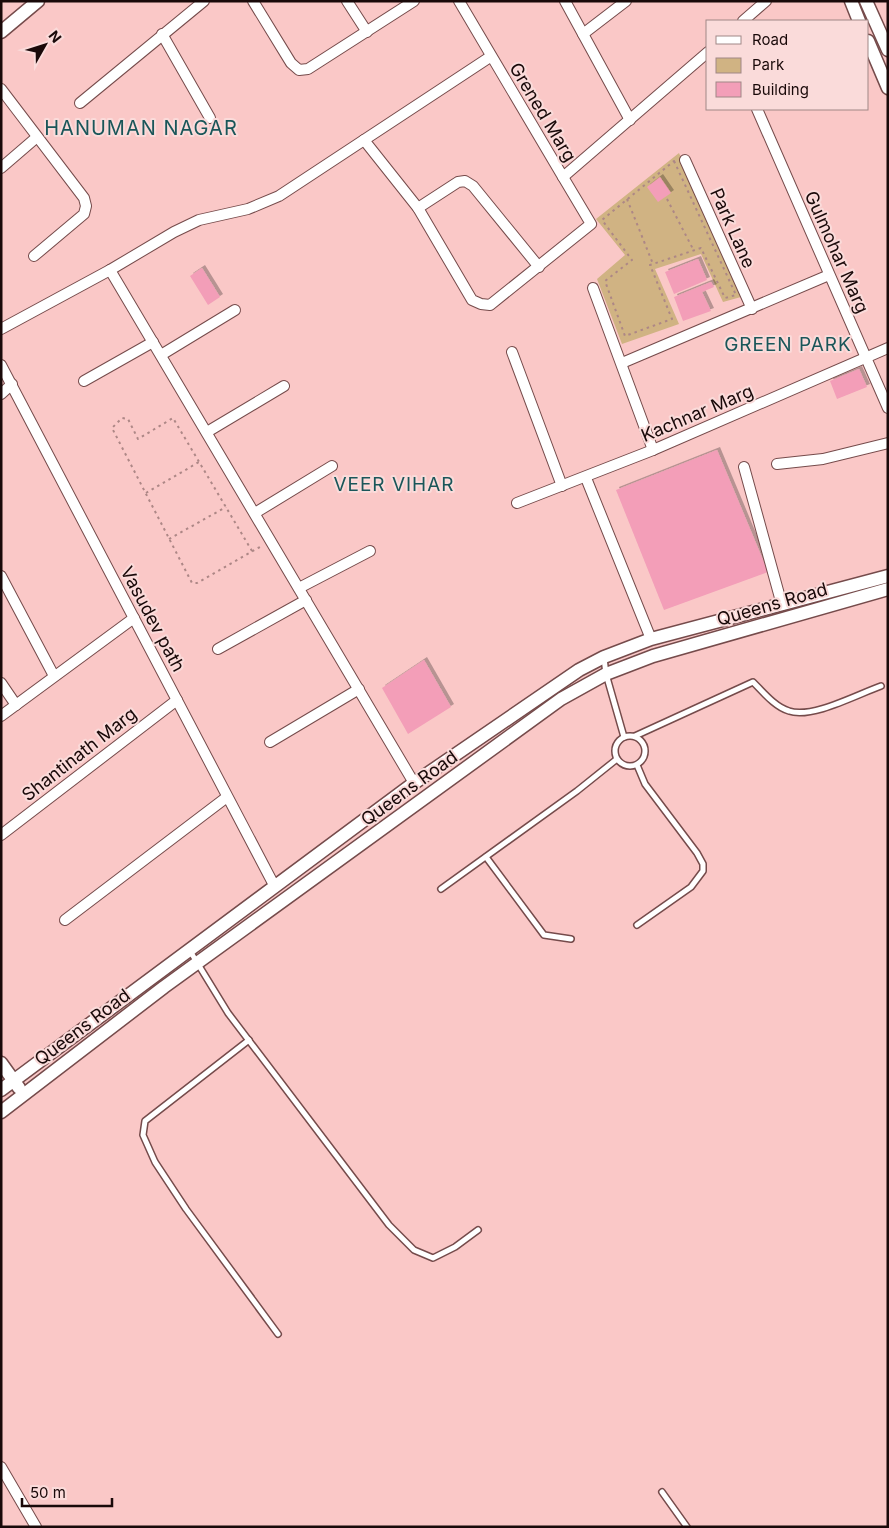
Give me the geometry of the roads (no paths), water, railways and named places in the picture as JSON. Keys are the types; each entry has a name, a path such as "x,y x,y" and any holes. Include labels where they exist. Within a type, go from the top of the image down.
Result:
{"street":[{"path":"1,32 38,1"},
{"path":"80,103 204,1"},
{"path":"253,1 291,63 299,70 308,69 414,1"},
{"path":"347,1 366,32"},
{"name":"Grened Marg","path":"459,1 490,57 563,177 706,54"},
{"path":"565,1 630,120"},
{"path":"583,34 626,1"},
{"path":"744,20 766,1"},
{"path":"851,1 859,20"},
{"path":"866,1 888,50"},
{"path":"162,34 210,118"},
{"path":"869,43 888,88"},
{"path":"1,329 110,270 174,232 199,220 248,210 279,196 490,57"},
{"path":"1,89 84,198 86,206 84,214 34,256"},
{"name":"Gulmohar Marg","path":"757,110 888,408"},
{"path":"1,168 37,137"},
{"path":"364,140 418,208 472,300 477,302 490,304 591,224 563,177"},
{"name":"Park Lane","path":"684,160 752,309"},
{"path":"418,208 458,182 465,181 473,186 539,267"},
{"path":"110,270 414,783"},
{"path":"622,363 829,276"},
{"path":"593,288 654,450"},
{"path":"161,355 235,310"},
{"path":"84,381 152,342"},
{"name":"Kachnar Marg","path":"517,503 586,478 654,450 888,348"},
{"path":"512,352 562,486"},
{"name":"Vasudev path","path":"1,365 274,887"},
{"path":"1,394 12,384"},
{"path":"206,432 284,386"},
{"path":"777,464 823,459 888,443"},
{"path":"255,514 332,466"},
{"path":"744,468 782,604"},
{"path":"586,478 651,639"},
{"path":"300,588 370,551"},
{"path":"1,576 54,676"},
{"name":"Queens Road","path":"5,1085 190,951 414,783 554,686 604,657 651,639 888,576"},
{"name":"Queens Road","path":"1,1112 198,963 561,699 606,674 653,656 888,589"},
{"path":"218,649 306,600"},
{"path":"1,716 134,618"},
{"path":"1,683 16,705"},
{"path":"270,742 359,689"},
{"name":"Shantinath Marg","path":"1,835 177,700"},
{"path":"65,920 227,797"},
{"path":"1,1063 5,1085 19,1098"},
{"path":"1,1467 36,1527"}],"lane":[{"path":"604,657 606,674 624,737"},
{"path":"638,765 628,766 617,759 615,748 624,737 635,736 753,682 764,694 788,711 807,714 881,686"},
{"path":"635,736 643,742 646,752 638,765"},
{"path":"441,889 577,791 617,759"},
{"path":"637,926 691,886 703,871 703,864 697,853 645,784 638,765"},
{"path":"486,857 544,935 572,939"},
{"path":"190,951 228,1012 389,1225 414,1250 433,1258 455,1247 478,1230"},
{"path":"250,1040 145,1121 143,1135 154,1162 186,1209 278,1334"},
{"path":"662,1492 687,1527"}],"district":[{"name":"HANUMAN NAGAR","path":"141,128"},
{"name":"GREEN PARK","path":"788,344"},
{"name":"VEER VIHAR","path":"394,484"}]}
